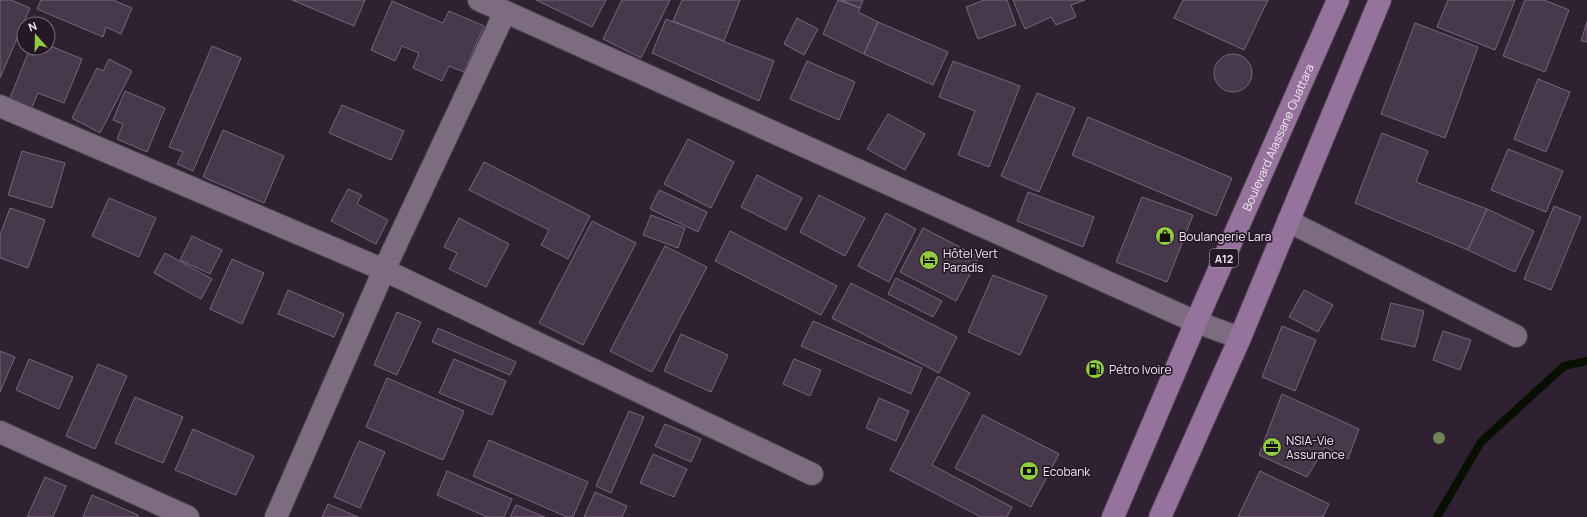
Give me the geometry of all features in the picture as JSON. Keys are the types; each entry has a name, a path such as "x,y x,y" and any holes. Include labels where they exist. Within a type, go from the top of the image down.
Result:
{"main road":[{"name":"Boulevard Alassane Ouattara","path":"1113,517 1196,322 1338,0"},
{"path":"1160,517 1240,338 1380,0"}],"street":[{"path":"479,0 1196,322 1240,338"},
{"path":"276,517 384,270 505,12"},
{"path":"0,106 384,270 812,474"},
{"path":"1288,221 1516,336"},
{"path":"0,432 188,517"}],"building":[{"path":"0,0 11,0 30,8 27,16 16,16 16,41 0,78"},
{"path":"41,0 113,0 132,8 121,34 106,27 103,37 37,9"},
{"path":"292,0 365,0 354,26"},
{"path":"536,0 606,0 592,27"},
{"path":"622,0 670,0 641,58 603,39"},
{"path":"682,0 740,0 724,41 673,21"},
{"path":"838,0 860,8 858,12 878,22 864,54 823,34"},
{"path":"841,0 863,0 860,8"},
{"path":"984,0 1007,0 1016,25 978,39 966,7"},
{"path":"1013,0 1085,0 1071,5 1076,17 1056,25 1051,17 1025,29"},
{"path":"1183,0 1268,0 1244,50 1174,18"},
{"path":"1448,0 1515,0 1495,50 1437,27"},
{"path":"1525,0 1544,0 1569,10 1545,72 1503,56"},
{"path":"392,1 443,23 449,11 484,26 464,72 449,66 442,81 413,68 419,53 402,46 395,61 371,50"},
{"path":"797,18 818,29 804,55 784,44"},
{"path":"666,19 774,61 759,101 652,53"},
{"path":"878,22 948,52 933,85 864,54"},
{"path":"1587,22 1587,42 1581,41"},
{"path":"1415,23 1478,47 1445,138 1381,114"},
{"path":"212,46 241,58 193,171 177,164 183,152 169,147"},
{"path":"56,48 82,59 64,103 38,93 32,107 10,98 27,56 56,56"},
{"path":"1229,54 1237,54 1244,57 1249,62 1252,73 1249,84 1244,89 1237,92 1229,92 1222,89 1217,84 1214,77 1214,69 1217,62 1222,57"},
{"path":"109,59 132,71 100,133 72,118 97,68 103,71"},
{"path":"807,61 855,82 839,120 790,99"},
{"path":"953,61 1020,86 989,167 958,155 975,111 939,97"},
{"path":"1538,79 1570,92 1546,152 1514,139"},
{"path":"125,91 165,108 147,152 117,139 123,124 113,120"},
{"path":"1037,93 1075,108 1039,192 1001,176"},
{"path":"342,105 404,131 391,160 329,133"},
{"path":"888,114 925,134 905,170 867,149"},
{"path":"1088,117 1232,178 1216,216 1072,155"},
{"path":"223,130 284,156 264,203 203,177"},
{"path":"1382,133 1428,151 1416,182 1487,209 1468,250 1355,203"},
{"path":"688,139 734,162 711,208 664,184"},
{"path":"1508,149 1563,171 1546,212 1491,190"},
{"path":"22,151 65,163 52,208 8,195"},
{"path":"484,162 590,216 568,259 541,245 549,230 469,190"},
{"path":"757,175 802,198 786,230 741,207"},
{"path":"348,189 362,195 357,204 388,220 376,244 331,221"},
{"path":"659,190 707,212 698,232 650,209"},
{"path":"1028,192 1094,217 1083,247 1017,221"},
{"path":"819,195 865,218 845,256 800,232"},
{"path":"1142,197 1193,215 1167,282 1116,262"},
{"path":"109,198 156,218 139,257 92,236"},
{"path":"1554,206 1581,217 1551,290 1524,279"},
{"path":"10,208 45,220 28,268 0,258 0,235"},
{"path":"1487,209 1534,231 1515,272 1468,250"},
{"path":"886,213 916,229 889,282 858,266"},
{"path":"651,215 685,228 678,248 643,235"},
{"path":"459,218 509,244 486,287 449,269 457,253 444,247"},
{"path":"592,221 636,243 583,345 539,323"},
{"path":"923,228 979,257 956,301 900,272"},
{"path":"730,231 837,286 821,315 715,261"},
{"path":"192,236 222,250 210,274 180,260"},
{"path":"665,246 707,267 652,372 610,351"},
{"path":"165,253 212,279 201,299 154,273"},
{"path":"232,259 264,273 242,324 210,309"},
{"path":"993,275 1047,296 1020,355 968,332"},
{"path":"896,278 942,301 933,317 888,294"},
{"path":"851,283 957,337 939,373 832,318"},
{"path":"288,290 344,314 334,337 278,314"},
{"path":"1304,290 1333,305 1318,332 1289,317"},
{"path":"1391,303 1424,311 1415,347 1381,339"},
{"path":"397,312 421,322 397,375 374,365"},
{"path":"813,321 922,368 911,394 801,346"},
{"path":"1282,326 1316,340 1295,391 1262,377"},
{"path":"438,328 516,362 510,375 432,342"},
{"path":"1443,331 1471,340 1460,370 1433,360"},
{"path":"681,334 728,355 711,392 664,371"},
{"path":"0,351 15,357 0,392"},
{"path":"29,359 73,377 59,409 16,390"},
{"path":"454,359 506,381 492,415 439,393"},
{"path":"794,359 821,370 810,396 783,384"},
{"path":"98,364 127,376 95,449 66,436"},
{"path":"938,376 970,393 932,465 1012,507 1007,517 981,517 890,470"},
{"path":"387,378 464,411 443,460 366,427"},
{"path":"1282,394 1359,429 1348,459 1325,447 1307,477 1259,455"},
{"path":"135,397 183,417 163,463 115,443"},
{"path":"879,398 909,411 896,441 866,428"},
{"path":"629,411 644,417 611,493 596,486"},
{"path":"983,415 1059,454 1031,507 955,468"},
{"path":"665,424 701,439 691,462 655,446"},
{"path":"193,429 254,456 236,495 175,470"},
{"path":"489,440 588,482 573,517 567,517 473,476"},
{"path":"359,441 385,452 360,508 334,497"},
{"path":"653,454 687,469 674,497 640,483"},
{"path":"447,471 512,499 504,517 487,517 437,495"},
{"path":"1260,471 1329,504 1323,517 1238,517"},
{"path":"45,477 66,486 53,517 27,517"},
{"path":"595,492 627,506 622,517 584,517"},
{"path":"92,495 138,515 138,517 83,517"},
{"path":"328,504 358,517 322,517"},
{"path":"516,505 545,517 510,517"}],"waterway":[{"path":"1437,517 1481,442 1564,366 1587,361"}],"place":[{"name":"Boulangerie Lara","path":"1165,236"},
{"name":"Hôtel Vert Paradis","path":"929,260"},
{"name":"Pétro Ivoire","path":"1095,369"},
{"name":"NSIA-Vie Assurance","path":"1272,447"},
{"name":"Ecobank","path":"1029,471"}]}
